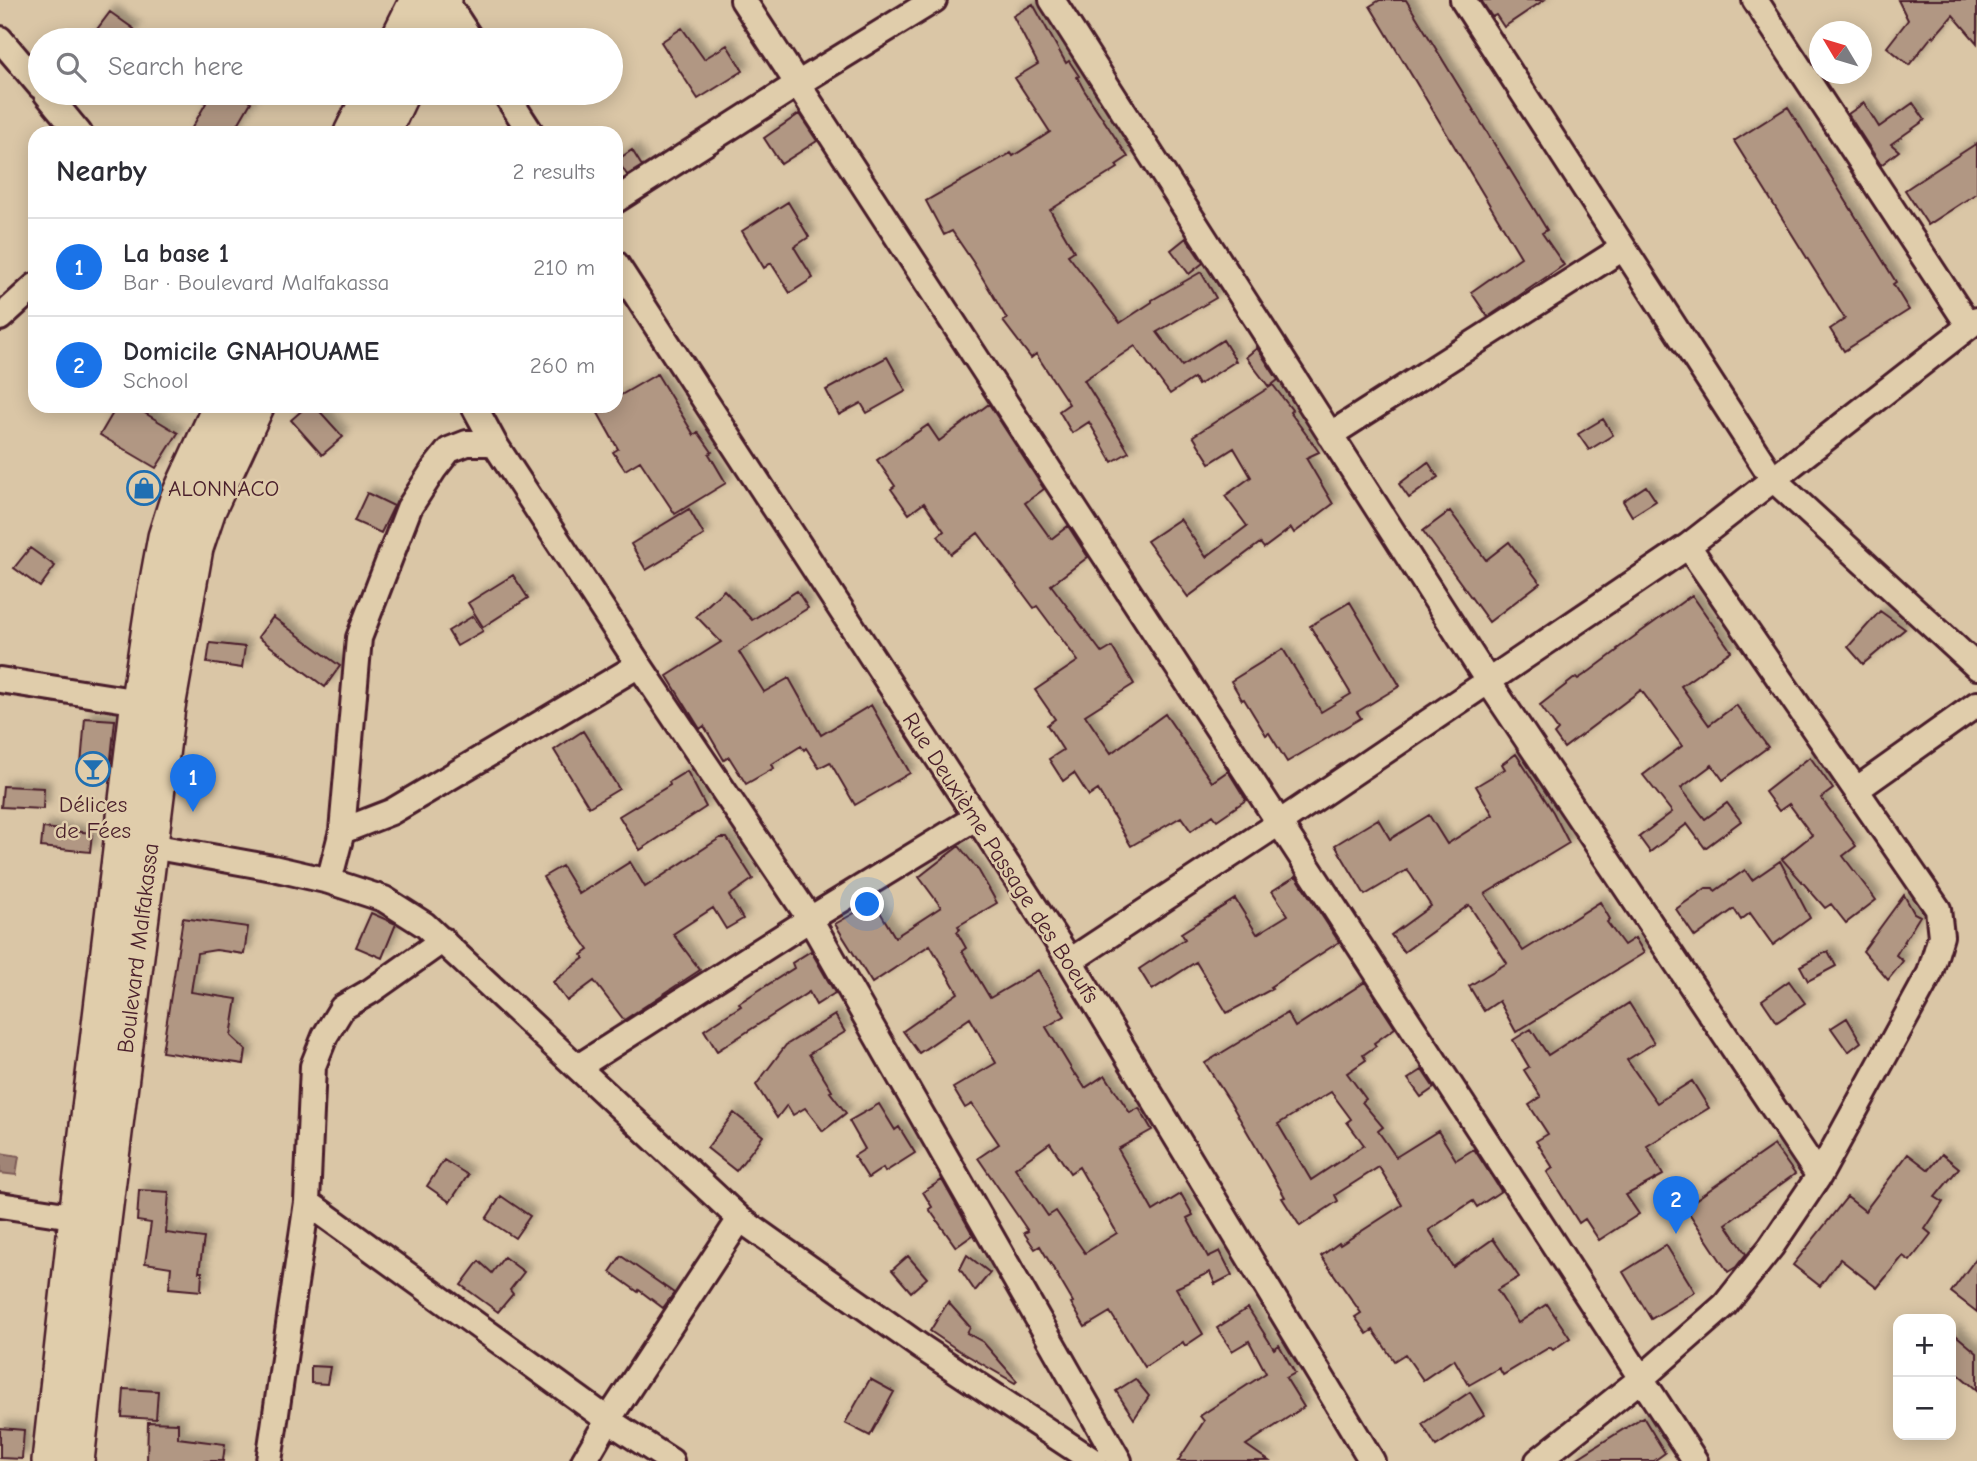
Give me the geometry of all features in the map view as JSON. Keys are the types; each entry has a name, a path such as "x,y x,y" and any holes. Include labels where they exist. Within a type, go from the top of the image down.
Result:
{"main road":[{"path":"404,28 418,0"},
{"path":"431,28 445,0"},
{"path":"356,126 366,105"},
{"path":"385,126 395,105"},
{"name":"Boulevard Malfakassa","path":"76,1461 90,1219 153,704 166,537 178,499 218,413"},
{"name":"Boulevard Malfakassa","path":"50,1461 151,846 153,704 208,509 253,413"}],"street":[{"path":"445,0 463,28"},
{"path":"743,0 1695,1461"},
{"path":"623,196 934,0"},
{"path":"1052,0 1488,681 1819,1176"},
{"path":"1463,0 1773,479 1977,667"},
{"path":"1070,961 1279,823 1688,545 1973,323 1755,0"},
{"path":"0,39 28,72"},
{"path":"56,105 73,126"},
{"path":"513,105 526,126"},
{"path":"1330,435 1623,248"},
{"name":"Rue Deuxième Passage des Boeufs","path":"623,275 1070,961 1372,1461"},
{"path":"0,318 28,292"},
{"path":"478,413 494,443 639,665 810,919 1119,1461"},
{"path":"329,881 342,831 359,638 410,508 434,469 449,450 467,443 494,443"},
{"path":"1538,1461 1642,1378 1725,1305 1772,1247 1819,1176 1930,973 1941,936 1938,909 1688,545"},
{"path":"342,831 391,812 639,665"},
{"path":"0,680 153,704"},
{"path":"1856,790 1977,704"},
{"path":"578,1067 810,919 975,818"},
{"path":"151,846 329,881 384,899 425,925 740,1219 921,1347 1093,1461"},
{"path":"269,1461 307,1202 313,1066 325,1036 342,1008 443,940"},
{"path":"307,1202 608,1420 671,1461"},
{"path":"0,1205 90,1219"},
{"path":"584,1461 740,1219"}],"shaded area":[{"path":"0,1153 19,1156 16,1175 0,1173"}],"building":[{"path":"1380,0 1406,0 1547,230 1542,233 1564,265 1488,317 1471,292 1521,257 1370,6"},
{"path":"1481,0 1544,0 1504,27 1496,15 1492,17"},
{"path":"1898,0 1977,0 1977,43 1953,15 1909,65 1887,47 1908,20"},
{"path":"1033,4 1066,63 1069,61 1079,76 1077,77 1084,90 1128,157 1116,165 1118,168 1050,210 1074,251 1068,255 1120,323 1152,300 1201,272 1216,298 1157,332 1182,366 1223,340 1236,361 1198,385 1194,378 1170,394 1135,346 1084,380 1129,452 1112,462 1089,422 1072,433 1059,411 1069,404 1036,354 1031,358 1003,321 1007,319 973,262 952,231 944,235 926,201 1011,153 1013,156 1050,132 1015,78 1038,64 1013,16"},
{"path":"110,12 133,28 98,28"},
{"path":"682,28 704,59 727,45 743,71 698,99 661,42"},
{"path":"1864,103 1879,127 1913,103 1925,120 1891,144 1899,151 1881,165 1848,114"},
{"path":"205,105 249,105 237,126 193,126"},
{"path":"1788,107 1896,282 1893,284 1909,310 1844,351 1830,329 1845,319 1734,141"},
{"path":"799,114 817,141 781,164 764,138"},
{"path":"1977,143 1977,193 1928,225 1905,190"},
{"path":"632,150 642,166 627,175 623,169 623,156"},
{"path":"788,202 809,237 794,247 813,278 790,293 771,263 764,268 742,231"},
{"path":"1186,238 1203,263 1189,274 1171,250"},
{"path":"1257,348 1278,380 1269,387 1246,357"},
{"path":"887,357 906,391 867,413 861,403 839,415 826,390"},
{"path":"657,374 694,435 698,432 712,452 709,454 726,483 675,514 640,461 625,470 613,452 618,449 598,413 623,413 623,394"},
{"path":"1273,385 1319,452 1306,458 1333,504 1294,533 1291,528 1264,548 1260,543 1188,597 1147,541 1180,519 1206,557 1247,526 1225,496 1251,477 1234,448 1210,463 1193,436"},
{"path":"989,404 1044,489 1025,503 1051,539 1068,526 1088,557 1051,585 1102,653 1112,647 1134,684 1085,715 1111,753 1165,714 1212,782 1228,771 1246,800 1217,820 1213,815 1191,831 1181,817 1131,846 1098,790 1089,796 1074,773 1063,781 1049,759 1063,750 1047,725 1055,719 1035,690 1078,661 978,533 951,554 938,536 944,531 924,503 909,514 891,489 895,486 877,460 928,425 939,441"},
{"path":"113,413 145,413 178,433 156,468 100,435"},
{"path":"299,413 321,413 343,437 322,455 291,420"},
{"path":"1603,419 1613,435 1589,450 1578,434"},
{"path":"1428,462 1438,477 1409,498 1399,484"},
{"path":"1646,486 1656,501 1632,516 1623,501"},
{"path":"367,493 394,506 381,533 354,521"},
{"path":"689,509 704,535 646,570 631,544"},
{"path":"1450,511 1486,560 1509,542 1540,583 1489,622 1423,531"},
{"path":"30,548 55,566 40,587 14,568"},
{"path":"513,575 528,598 483,627 468,603"},
{"path":"724,590 752,620 797,591 808,608 739,652 764,692 789,678 821,735 871,705 910,773 855,805 830,762 819,768 806,748 804,750 801,746 772,764 774,768 746,784 729,757 724,760 704,726 700,729 667,676 721,642 696,616"},
{"path":"1692,595 1731,651 1681,686 1709,725 1736,705 1768,747 1723,780 1712,765 1681,788 1705,819 1727,803 1741,821 1705,848 1687,824 1650,852 1639,837 1672,812 1643,775 1682,746 1641,690 1564,748 1554,734 1558,730 1540,705"},
{"path":"1350,602 1400,686 1357,712 1361,718 1287,762 1231,681 1283,649 1321,712 1351,694 1310,626"},
{"path":"1880,611 1905,629 1863,664 1848,647"},
{"path":"473,616 483,631 457,646 448,631"},
{"path":"273,617 340,666 325,687 258,637"},
{"path":"210,643 245,647 242,668 207,663"},
{"path":"85,718 115,720 109,778 80,776"},
{"path":"583,731 619,789 589,807 554,750"},
{"path":"1516,754 1553,812 1569,843 1485,894 1523,951 1600,902 1610,919 1607,922 1624,945 1635,938 1644,953 1516,1032 1499,1001 1484,1011 1469,986 1507,963 1469,905 1404,952 1391,935 1431,906 1407,870 1365,895 1335,845 1378,819 1390,839 1429,815 1447,844 1493,815 1476,786 1505,769 1502,764"},
{"path":"1810,757 1833,789 1821,798 1856,846 1843,856 1876,900 1846,923 1831,904 1825,908 1782,859 1812,835 1789,804 1779,811 1765,792"},
{"path":"687,771 706,807 640,850 619,816 670,785 669,782"},
{"path":"3,786 44,788 43,809 1,807"},
{"path":"43,828 92,833 90,852 41,847"},
{"path":"720,838 727,838 753,879 729,896 743,919 726,929 713,908 673,934 700,970 624,1020 594,981 567,1001 553,982 584,958 582,955 589,950 543,877 562,866 579,894 630,862 645,887"},
{"path":"959,846 979,871 997,903 958,926 960,929 957,932 966,948 962,951 990,998 1038,970 1065,1016 1046,1027 1075,1075 1085,1088 1105,1075 1130,1113 1139,1108 1152,1130 1118,1149 1153,1211 1181,1194 1193,1215 1187,1218 1208,1257 1220,1251 1232,1275 1215,1284 1210,1272 1176,1288 1203,1334 1185,1346 1183,1342 1145,1367 1110,1312 1085,1327 1040,1246 1035,1249 1024,1233 1028,1231 978,1158 999,1144 972,1104 965,1108 953,1088 996,1063 970,1018 919,1053 903,1031 958,993 930,945 872,983 835,924 874,902 895,937 941,907 919,877","holes":["1050,1143 1070,1173 1079,1167 1117,1233 1085,1253 1056,1211 1048,1216 1015,1168"]},
{"path":"1780,861 1810,918 1773,945 1750,913 1741,920 1734,909 1695,937 1676,909 1706,888 1713,888 1715,891 1745,870 1752,880"},
{"path":"1296,876 1339,942 1270,987 1272,989 1227,1013 1196,962 1152,990 1139,969 1185,939 1181,933 1235,899 1257,934 1288,915 1272,891"},
{"path":"1904,895 1914,913 1920,916 1896,955 1903,961 1888,980 1863,951"},
{"path":"371,913 396,924 382,958 356,947"},
{"path":"183,918 248,927 244,954 216,950 197,953 191,992 237,999 231,1036 246,1050 244,1064 162,1052"},
{"path":"811,951 835,993 816,1005 809,992 717,1051 704,1030 741,1006 739,1003 794,968 792,963"},
{"path":"1828,951 1836,966 1808,981 1800,966"},
{"path":"1789,981 1805,1003 1777,1022 1762,1000"},
{"path":"1365,982 1395,1028 1363,1055 1366,1060 1347,1073 1366,1099 1362,1102 1383,1127 1378,1131 1396,1157 1438,1131 1456,1160 1474,1149 1501,1191 1477,1207 1473,1201 1429,1230 1453,1267 1493,1239 1519,1277 1497,1290 1518,1323 1547,1304 1570,1338 1553,1350 1550,1347 1503,1375 1499,1368 1469,1385 1454,1359 1423,1380 1405,1354 1394,1361 1373,1330 1367,1334 1355,1317 1361,1313 1321,1256 1402,1205 1379,1167 1335,1195 1338,1201 1300,1226 1205,1063 1287,1013 1295,1027","holes":["1331,1092 1351,1119 1347,1122 1364,1145 1311,1180 1278,1124"]},
{"path":"1629,1003 1654,1043 1627,1060 1657,1103 1692,1081 1709,1108 1647,1146 1663,1175 1626,1195 1639,1214 1599,1240 1585,1219 1579,1223 1547,1172 1553,1168 1536,1141 1548,1134 1529,1105 1541,1097 1524,1070 1529,1067 1513,1040 1531,1029 1548,1055"},
{"path":"835,1015 845,1032 809,1054 832,1091 830,1092 846,1113 823,1131 805,1108 793,1115 787,1105 777,1118 756,1085 786,1045"},
{"path":"1847,1018 1861,1042 1848,1052 1831,1028"},
{"path":"1422,1070 1434,1088 1421,1097 1408,1079"},
{"path":"879,1104 895,1130 899,1127 915,1153 885,1172 883,1168 868,1178 854,1156 865,1149 849,1121"},
{"path":"734,1113 763,1136 736,1171 707,1148"},
{"path":"1774,1145 1795,1174 1726,1224 1746,1254 1736,1267 1728,1272 1685,1207"},
{"path":"1908,1154 1929,1170 1942,1154 1959,1168 1935,1197 1943,1202 1925,1229 1931,1234 1910,1261 1903,1256 1877,1288 1840,1259 1820,1286 1793,1265 1847,1197 1865,1211"},
{"path":"444,1160 468,1175 450,1202 427,1186"},
{"path":"942,1180 973,1235 956,1247 929,1209 932,1207 923,1192"},
{"path":"139,1190 169,1192 166,1233 204,1238 199,1272 202,1272 201,1291 169,1288 171,1267 145,1263 151,1223 137,1221"},
{"path":"501,1196 530,1216 515,1238 486,1219"},
{"path":"1666,1245 1695,1292 1651,1319 1623,1272"},
{"path":"967,1255 990,1273 975,1291 960,1269"},
{"path":"621,1256 674,1293 663,1308 610,1272"},
{"path":"908,1256 927,1278 911,1292 892,1270"},
{"path":"504,1257 524,1272 510,1290 513,1294 498,1312 461,1285 479,1261 492,1273"},
{"path":"1977,1257 1977,1312 1951,1292"},
{"path":"948,1302 970,1327 967,1333 983,1342 1017,1381 1015,1383 930,1331"},
{"path":"1248,1308 1274,1349 1279,1345 1295,1373 1286,1378 1304,1407 1246,1445 1269,1461 1178,1461 1204,1421 1200,1416 1266,1373 1249,1341 1232,1351 1217,1328"},
{"path":"1956,1335 1977,1353 1977,1390 1956,1372"},
{"path":"311,1366 330,1367 327,1384 311,1383"},
{"path":"870,1379 894,1392 870,1436 845,1423"},
{"path":"1135,1379 1149,1396 1134,1419 1116,1391"},
{"path":"124,1389 158,1391 156,1419 122,1417"},
{"path":"1470,1392 1484,1415 1436,1446 1422,1424"},
{"path":"1643,1417 1665,1453 1654,1461 1573,1461"},
{"path":"148,1422 178,1423 178,1438 225,1444 223,1461 147,1461"},
{"path":"0,1428 24,1430 22,1459 0,1458"}],"place":[{"name":"ALONNACO","path":"144,488"},
{"name":"Délices de Fées","path":"93,769"},
{"name":"La base 1","path":"193,812"},
{"name":"Domicile GNAHOUAME","path":"1676,1234"}]}
